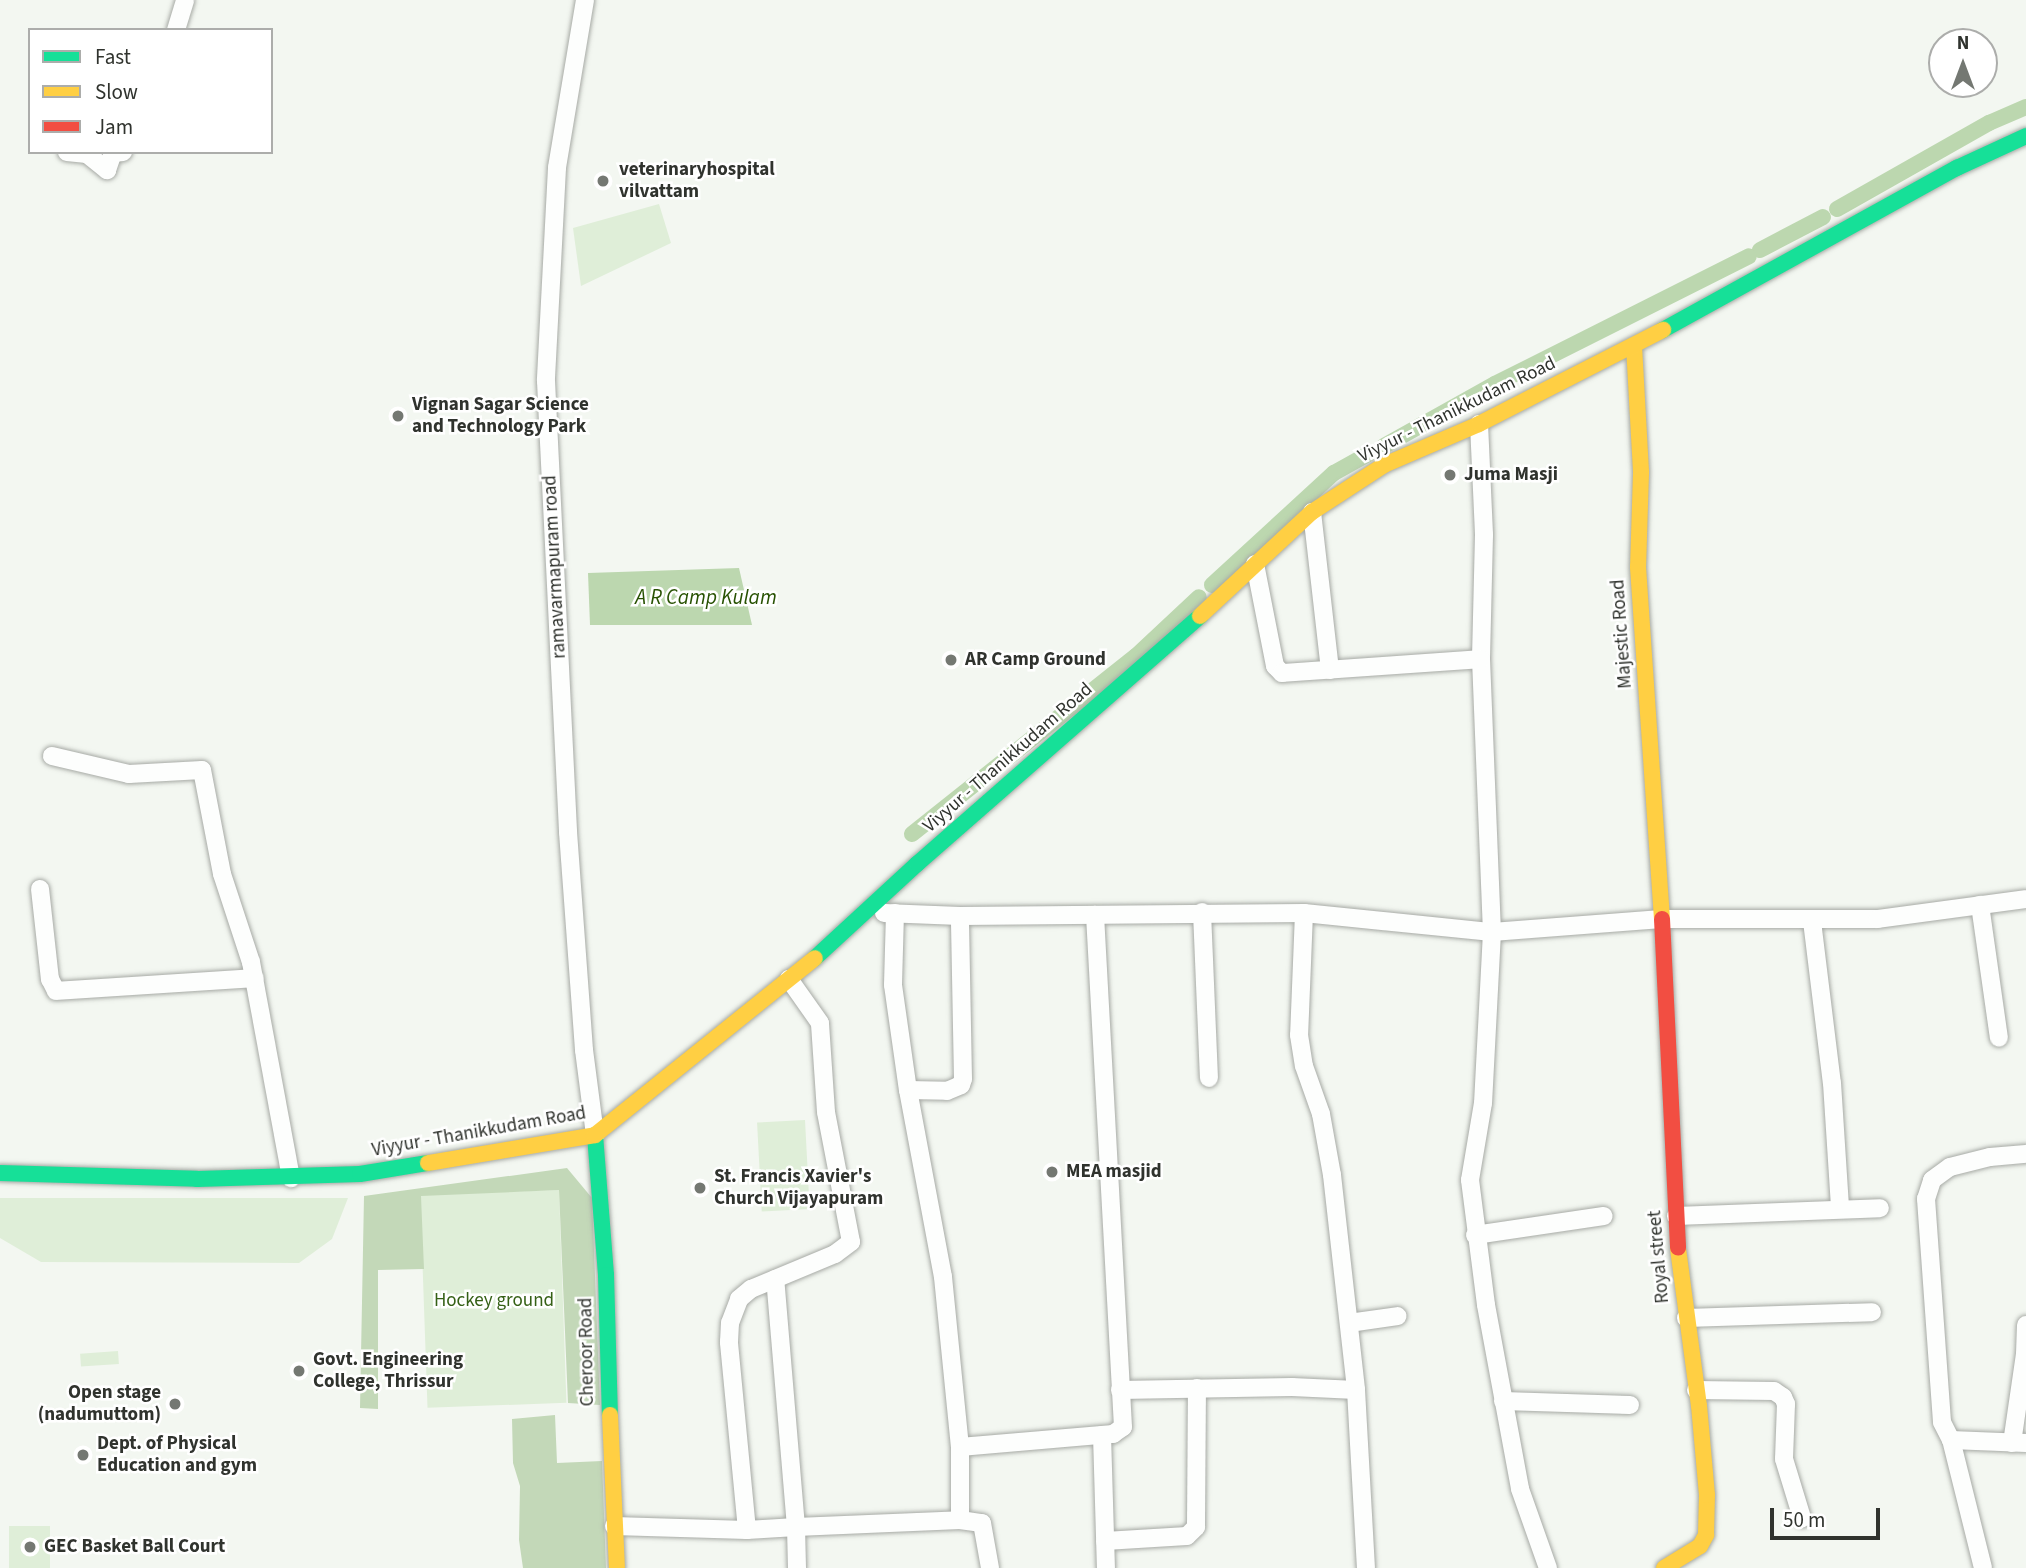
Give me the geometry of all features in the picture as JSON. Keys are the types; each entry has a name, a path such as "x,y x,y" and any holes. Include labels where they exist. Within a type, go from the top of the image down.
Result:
{"main road":[{"name":"Viyyur - Thanikkudam Road","path":"0,1173 291,1178 394,1170 595,1135 789,979 1151,662 1312,512 1384,466 1479,424 1634,346 1957,168 2026,136"},
{"name":"Majestic Road","path":"1634,346 1640,473 1638,567 1662,919"},
{"name":"Royal street","path":"1662,919 1675,1216 1707,1495 1706,1535 1700,1546 1664,1568"},
{"name":"Cheroor Road","path":"595,1135 606,1275 605,1319 617,1568"}],"street":[{"path":"177,28 185,0"},
{"name":"ramavarmapuram road","path":"585,0 556,168 546,381 568,832 583,1050 595,1135"},
{"path":"87,154 107,170 113,154"},
{"path":"1479,424 1484,535 1480,659 1492,932 1483,1103 1470,1180 1475,1235 1520,1489 1548,1568"},
{"path":"1312,512 1330,670"},
{"path":"1255,564 1277,670 1290,673 1480,659"},
{"path":"52,756 129,774 202,770 222,874 255,978 291,1178"},
{"path":"40,889 50,979 57,991 255,978"},
{"path":"865,912 960,916 1304,913 1492,932 1662,919 1878,919 2026,899"},
{"path":"1980,905 1999,1038"},
{"path":"1202,912 1209,1078"},
{"path":"895,913 893,985 908,1090 943,1277 960,1447 960,1520"},
{"path":"1304,913 1299,1035 1304,1066 1321,1114 1332,1175 1356,1390 1366,1568"},
{"path":"960,1447 1113,1434 1123,1427 1095,915"},
{"path":"908,1090 954,1089 963,1079 960,916"},
{"path":"1812,921 1832,1083 1840,1208"},
{"path":"747,1530 729,1334 743,1294 835,1254 851,1242 826,1112 820,1023 789,979"},
{"path":"1983,1568 1951,1440 1942,1422 1926,1199 1933,1180 1950,1167 1990,1157 2026,1154"},
{"path":"1675,1216 1880,1208"},
{"path":"1475,1235 1604,1216"},
{"path":"775,1279 796,1527 797,1568"},
{"path":"1686,1318 1872,1312"},
{"path":"1349,1323 1398,1315"},
{"path":"1951,1440 2019,1443 2026,1325"},
{"path":"1105,1541 1187,1536 1196,1527 1197,1388"},
{"path":"1120,1390 1356,1390"},
{"path":"1696,1390 1774,1391 1783,1397 1786,1404 1784,1459 1802,1517"},
{"path":"1503,1401 1630,1405"},
{"path":"1102,1435 1106,1568"},
{"path":"614,1526 747,1530 960,1520 982,1523 990,1568"}],"green space":[{"path":"659,204 671,243 581,286 573,228"},
{"path":"805,1120 810,1209 762,1211 757,1123"},
{"name":"Hockey ground","path":"559,1190 566,1403 428,1408 420,1195"},
{"path":"0,1198 348,1198 332,1239 299,1263 41,1262 0,1238"},
{"path":"118,1351 119,1364 81,1367 80,1354"},
{"name":"GEC Basket Ball Court","path":"9,1526 50,1526 50,1568 9,1568"}],"shaded area":[{"path":"567,1168 592,1198 600,1405 568,1403 559,1190 421,1196 424,1269 378,1270 378,1409 360,1408 364,1196"},
{"path":"555,1415 557,1463 602,1461 606,1568 523,1568 519,1540 520,1486 513,1463 512,1419"}],"water":[{"name":"A R Camp Kulam","path":"739,568 752,625 590,625 588,573"}],"waterway":[{"path":"1837,209 1989,123 2026,107"},
{"path":"1760,250 1823,217"},
{"path":"1384,446 1495,384 1749,256"},
{"path":"1212,585 1334,473 1368,454"},
{"path":"912,834 1136,656 1199,597"}],"traffic: fast":[{"path":"1663,330 1957,168 2026,136"},
{"path":"815,958 917,864 1200,616"},
{"path":"595,1135 606,1275 610,1415"},
{"path":"0,1173 197,1179 360,1174 428,1163"}],"traffic: slow":[{"path":"1200,616 1312,512 1384,465 1479,424 1663,330"},
{"path":"1634,346 1641,473 1638,567 1662,919"},
{"path":"428,1163 595,1135 815,958"},
{"path":"1664,1568 1700,1546 1706,1535 1707,1495 1699,1406 1678,1248"},
{"path":"610,1415 617,1568"}],"traffic: jam":[{"path":"1662,919 1678,1248"}],"place":[{"name":"veterinaryhospital vilvattam","path":"603,181"},
{"name":"Vignan Sagar Science and Technology Park","path":"398,416"},
{"name":"Juma Masji","path":"1450,475"},
{"name":"AR Camp Ground","path":"951,660"},
{"name":"MEA masjid","path":"1052,1172"},
{"name":"St. Francis Xavier's Church Vijayapuram","path":"700,1188"},
{"name":"Govt. Engineering College, Thrissur","path":"299,1371"},
{"name":"Open stage (nadumuttom)","path":"175,1404"},
{"name":"Dept. of Physical Education and gym","path":"83,1455"},
{"name":"GEC Basket Ball Court","path":"30,1547"}]}
